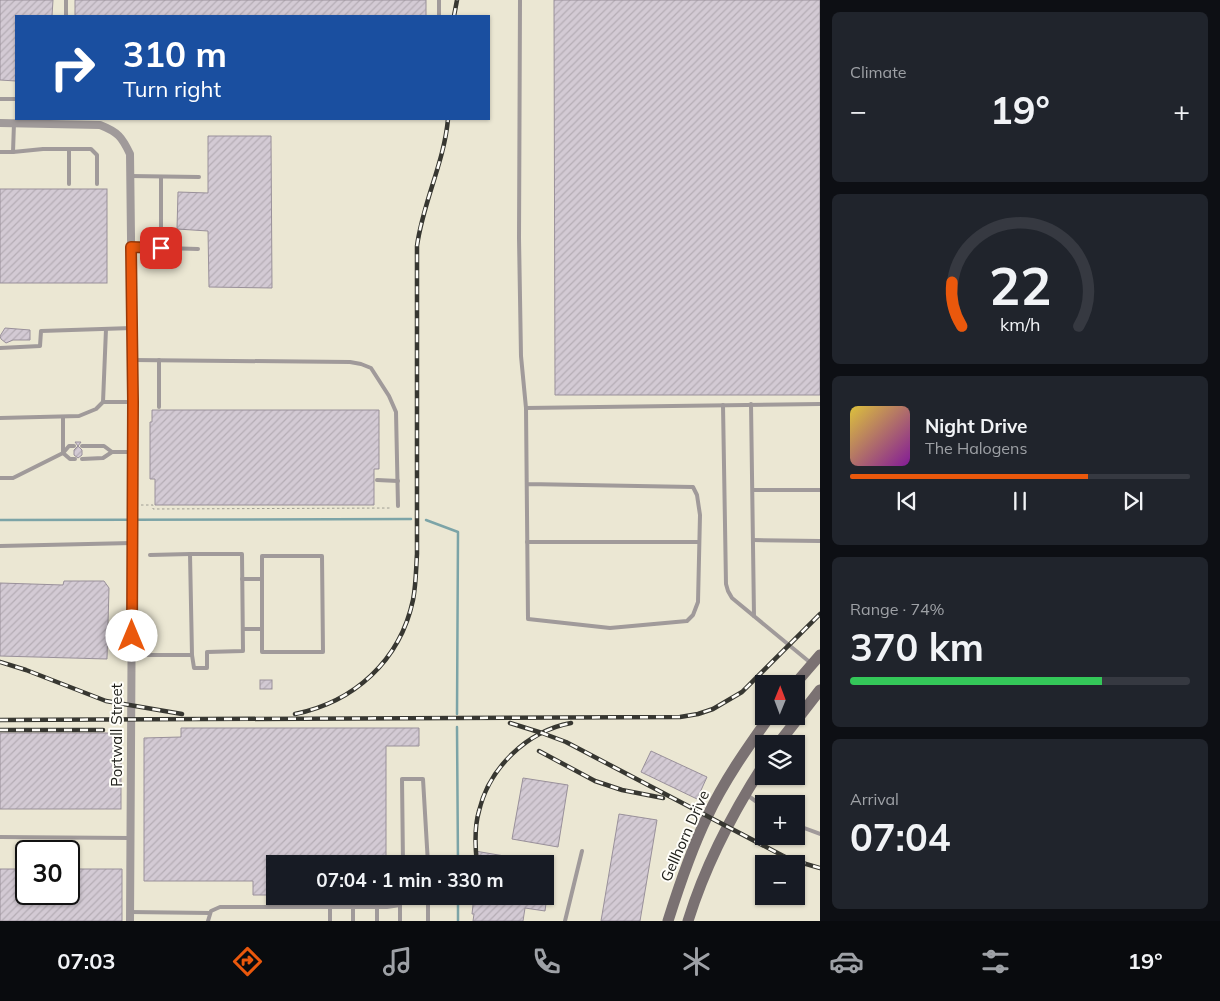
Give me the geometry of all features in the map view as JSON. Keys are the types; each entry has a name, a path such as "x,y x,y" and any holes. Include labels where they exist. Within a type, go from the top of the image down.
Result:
{"main road":[{"path":"805,676 816,668 820,655"},
{"path":"785,735 820,690"},
{"name":"Gellhorn Drive","path":"688,921 735,790 746,750 764,725"},
{"name":"Gellhorn Drive","path":"668,921 679,886 707,816 755,772"},
{"path":"679,886 696,895"}],"street":[{"name":"Portwall Street","path":"0,123 66,121 100,125 114,131 123,139 130,154 133,360 130,921"}],"lane":[{"path":"66,0 66,15"},
{"path":"439,0 439,15"},
{"path":"520,0 519,238 521,356 526,408 528,619 610,628 687,621 693,615 698,602 699,542 699,509 697,495 693,487 527,484"},
{"path":"0,99 15,99"},
{"path":"13,152 14,123"},
{"path":"0,152 43,149 91,149 97,155 97,184"},
{"path":"69,149 69,184"},
{"path":"130,176 199,176"},
{"path":"161,177 161,248"},
{"path":"131,247 198,249"},
{"path":"0,348 40,346 41,331 132,328"},
{"path":"0,418 79,416 96,409 102,402 106,329"},
{"path":"133,360 350,362 371,368 390,396 396,412 398,506"},
{"path":"159,360 159,407"},
{"path":"102,402 133,402"},
{"path":"751,404 754,616"},
{"path":"526,408 820,404"},
{"path":"723,405 726,584 728,591 732,598 816,668"},
{"path":"63,417 63,453 70,459 75,459"},
{"path":"0,478 13,478 63,453 69,446 74,446"},
{"path":"82,446 104,446 112,452 132,452"},
{"path":"82,459 104,458 112,452"},
{"path":"377,480 398,481"},
{"path":"752,490 820,490"},
{"path":"753,540 820,541"},
{"path":"528,542 699,542"},
{"path":"0,546 132,543"},
{"path":"150,555 190,554 242,554 243,652 207,652 207,668 194,668 192,655 190,554"},
{"path":"262,556 322,556 323,652 262,652 262,629 262,556"},
{"path":"242,579 262,579"},
{"path":"243,629 262,629"},
{"path":"132,655 192,655"},
{"path":"403,855 402,779 423,779 427,855"},
{"path":"735,790 755,802"},
{"path":"805,828 820,834"},
{"path":"0,837 130,838"},
{"path":"566,921 582,851"},
{"path":"130,912 210,913 220,907 353,908 400,905 400,921"},
{"path":"428,905 428,921"},
{"path":"330,907 330,921"},
{"path":"377,907 377,921"},
{"path":"353,908 353,921"},
{"path":"208,921 210,913"}],"path":[{"path":"132,509 153,505 153,509 392,508 392,506 398,506"}],"shaded area":[{"path":"0,0 820,0 820,921 0,921"}],"building":[{"path":"0,0 53,0 52,15 15,15 15,81 0,80"},
{"path":"75,0 426,0 426,15 75,15"},
{"path":"554,0 820,0 820,395 555,395"},
{"path":"208,136 271,136 272,288 209,287 208,231 177,229 178,192 208,193"},
{"path":"0,189 107,189 107,283 0,283"},
{"path":"5,328 30,330 30,340 13,340 6,343 0,336"},
{"path":"152,410 379,410 379,469 374,469 374,505 155,505 155,479 150,479 150,422 152,422"},
{"path":"78,446 82,450 82,455 78,458 74,455 74,450"},
{"path":"64,581 104,581 109,588 107,659 0,656 0,583 63,585"},
{"path":"260,680 272,680 272,689 260,689"},
{"path":"181,728 419,728 419,746 386,746 386,855 266,855 266,895 253,895 253,881 144,881 144,738 181,737"},
{"path":"0,733 121,733 121,809 0,809"},
{"path":"651,751 707,777 697,799 641,772"},
{"path":"523,778 568,785 558,847 512,839"},
{"path":"619,814 657,820 640,921 601,921"},
{"path":"475,851 499,855 474,855"},
{"path":"0,869 15,869 15,905 80,905 80,869 122,869 122,921 0,921"},
{"path":"473,905 546,905 545,911 525,908 523,921 473,921 474,914 472,914"}],"waterway":[{"path":"0,520 411,519"},
{"path":"426,520 458,532 457,714"},
{"path":"457,727 458,855"},
{"path":"458,905 458,921"}],"railway":[{"path":"454,15 457,0"},
{"path":"295,714 337,700 355,689 371,675 386,660 397,642 407,622 413,600 417,554 417,246 446,135 448,120"},
{"path":"0,720 680,717 713,709 742,692 820,614"},
{"path":"0,662 106,701 182,714"},
{"path":"510,723 566,742 789,859 820,868"},
{"path":"476,855 475,837 477,817 491,780 501,766 525,743 539,734 571,723"},
{"path":"0,730 103,730"},
{"path":"539,751 595,781 622,790 663,798"}],"route":[{"path":"132,636 133,402 131,247 161,248"}]}
